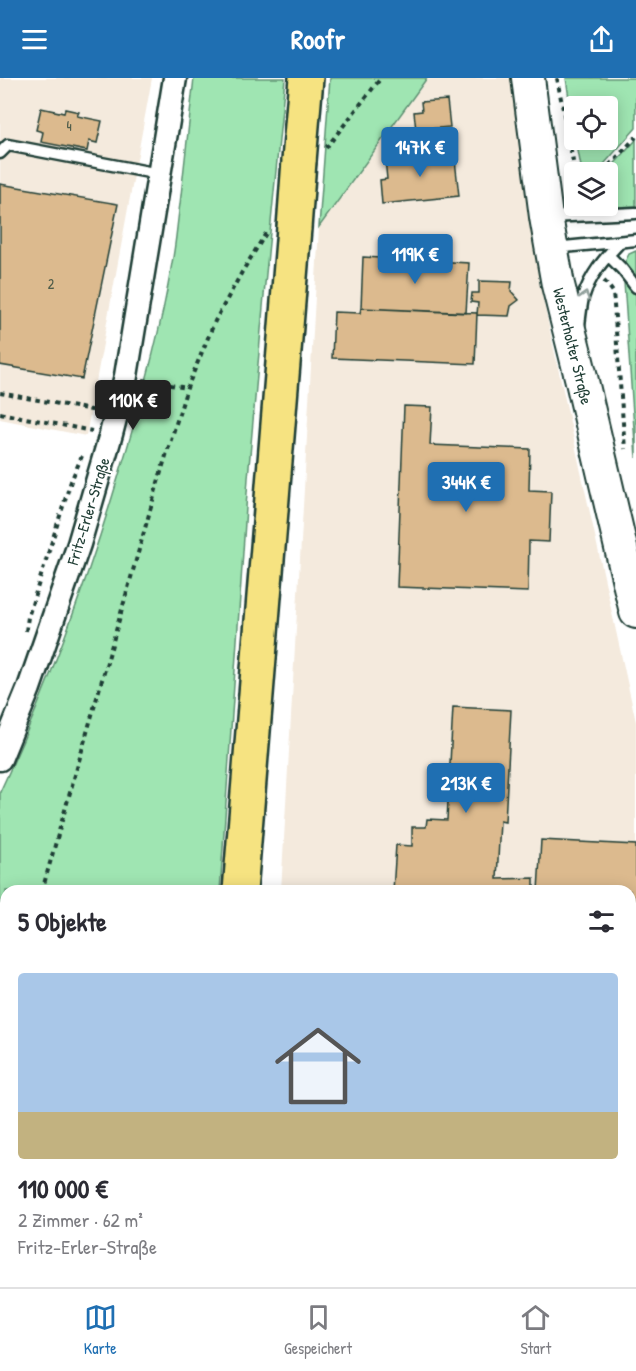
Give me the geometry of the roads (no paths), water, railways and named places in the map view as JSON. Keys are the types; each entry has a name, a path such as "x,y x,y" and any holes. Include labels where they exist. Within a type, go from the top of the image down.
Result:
{"main road":[{"path":"240,885 306,78"}],"street":[{"name":"Fritz-Erler-Straße","path":"0,759 29,688 73,563 126,376 175,78"},
{"name":"Westerholter Straße","path":"528,78 546,217 558,285 636,612"}],"lane":[{"path":"0,153 8,145 159,174"},
{"path":"546,217 636,213"},
{"path":"551,248 636,240"},
{"path":"575,353 583,298 593,274 620,242"},
{"path":"608,255 636,287"}]}
